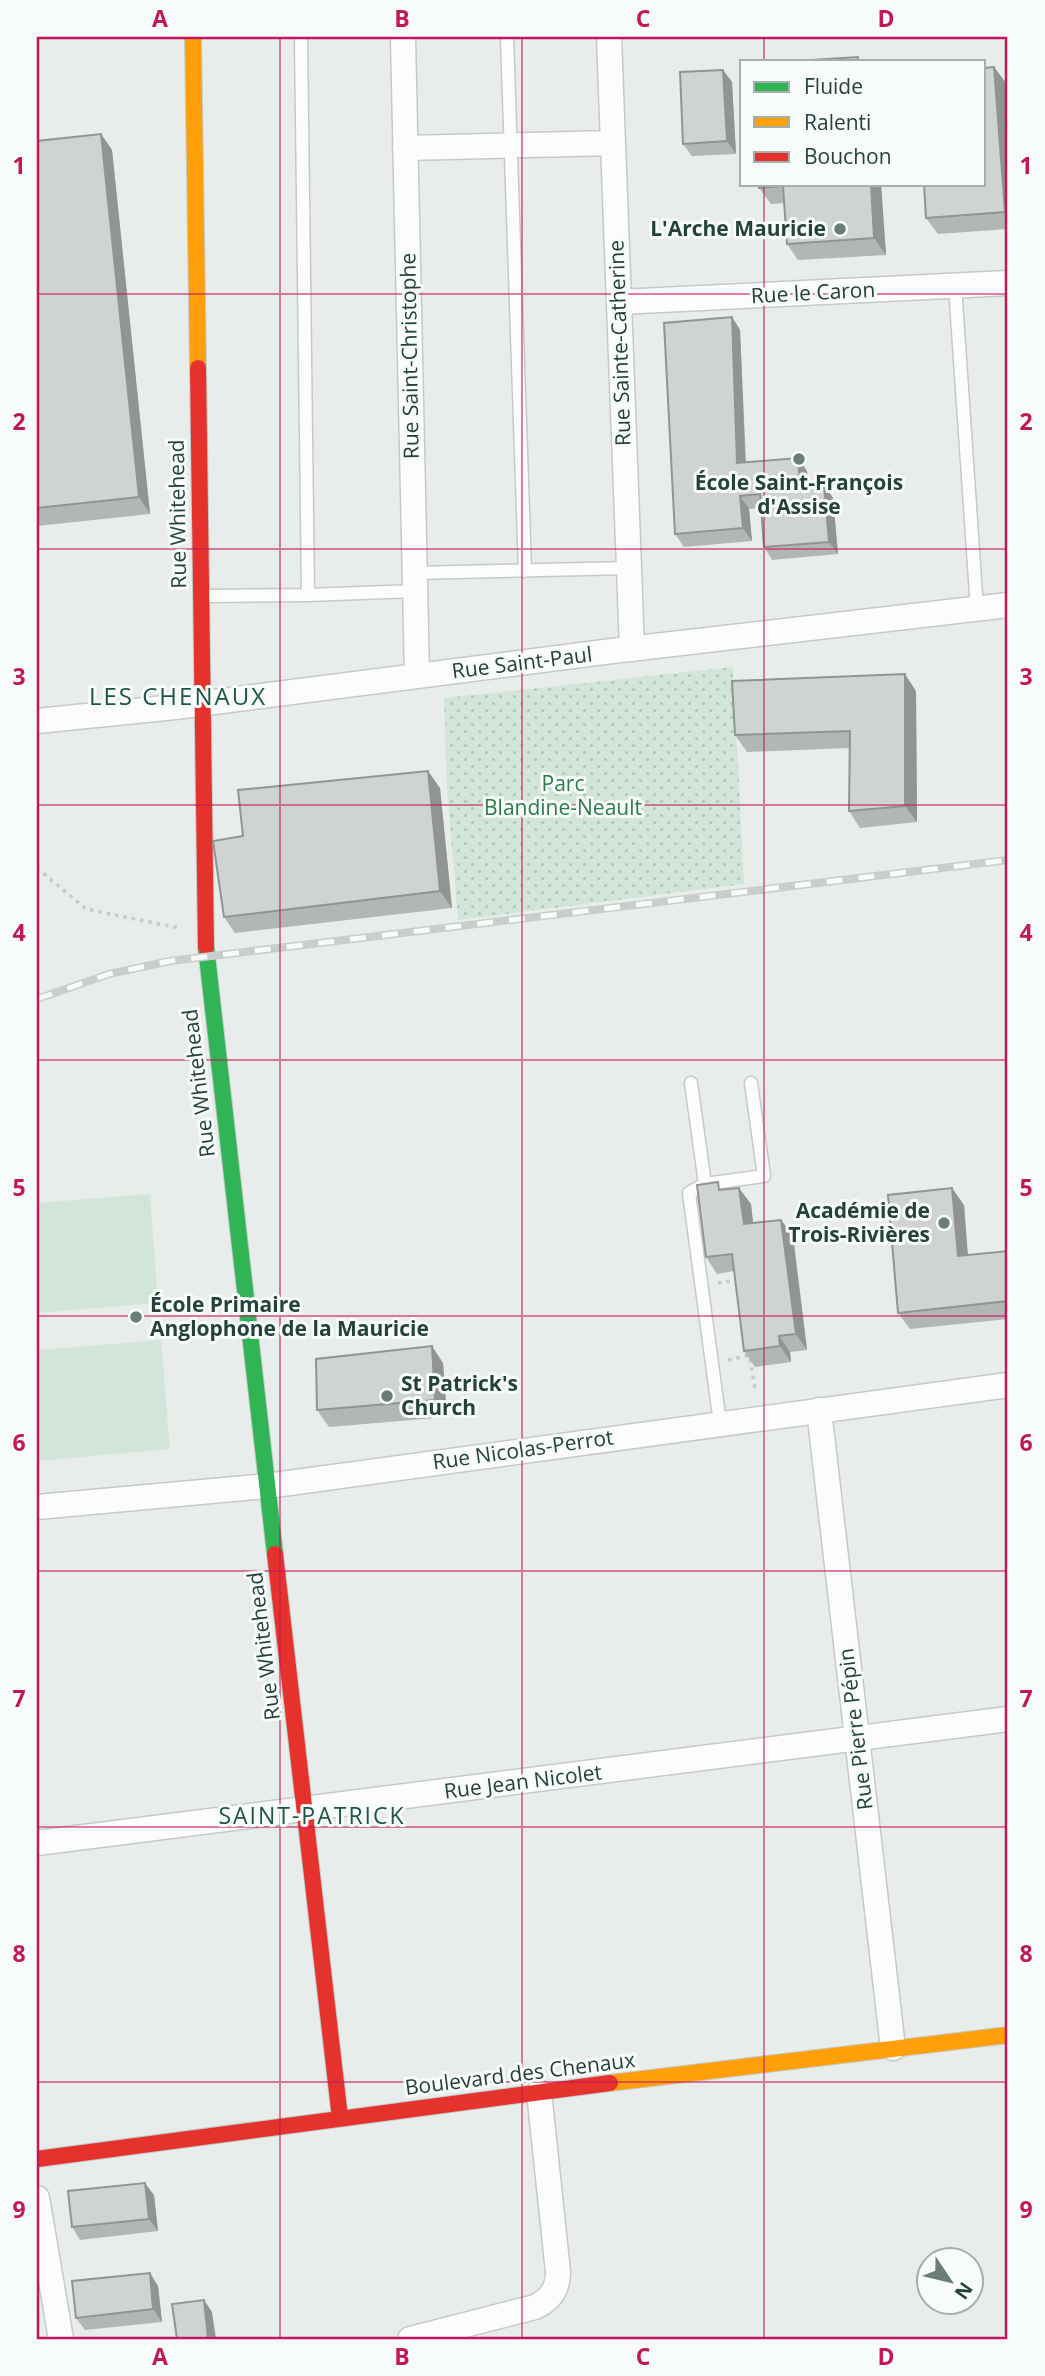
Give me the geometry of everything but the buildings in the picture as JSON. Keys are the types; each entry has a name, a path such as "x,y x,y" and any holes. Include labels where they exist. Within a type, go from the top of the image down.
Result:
{"street":[{"name":"Rue Whitehead","path":"192,37 206,957 340,2118"},
{"name":"Rue Saint-Christophe","path":"403,37 417,676"},
{"name":"Rue Sainte-Catherine","path":"609,37 632,649"},
{"path":"405,148 613,143"},
{"name":"Rue le Caron","path":"619,302 1008,284"},
{"name":"Rue Saint-Paul","path":"37,721 201,704 632,649 1008,606"},
{"name":"Rue Nicolas-Perrot","path":"37,1507 267,1486 1008,1385"},
{"name":"Rue Pierre Pépin","path":"819,1410 893,2048"},
{"name":"Rue Jean Nicolet","path":"37,1843 1008,1719"},
{"name":"Boulevard des Chenaux","path":"37,2159 539,2092 1008,2035"},
{"path":"410,2339 535,2307 545,2302 554,2291 558,2272 539,2092"},
{"path":"37,2198 61,2339"}],"lane":[{"path":"301,37 308,596"},
{"path":"507,37 525,571"},
{"path":"955,286 977,609"},
{"path":"200,596 308,596 525,571 629,568"},
{"path":"691,1083 705,1184"},
{"path":"720,1423 689,1194 705,1184 764,1176 751,1083"}],"path":[{"path":"37,868 86,909 205,933"},
{"path":"711,1284 739,1280"},
{"path":"748,1344 755,1388"},
{"path":"712,1362 752,1357"}],"green space":[{"name":"Parc Blandine-Neault","path":"733,667 744,884 458,920 447,787 444,698"},
{"path":"150,1194 158,1303 37,1313 37,1203"},
{"path":"161,1340 170,1449 37,1461 37,1350"}],"railway":[{"path":"37,999 109,974 170,961 1008,860"}],"traffic: fast":[{"path":"206,947 275,1554"}],"traffic: slow":[{"path":"193,37 198,368"},
{"path":"610,2083 1008,2035"}],"traffic: jam":[{"path":"198,368 206,947"},
{"path":"275,1554 340,2118"},
{"path":"37,2159 610,2083"}],"place":[{"name":"L'Arche Mauricie","path":"840,229"},
{"name":"École Saint-François d'Assise","path":"799,459"},
{"name":"Académie de Trois-Rivières","path":"944,1223"},
{"name":"École Primaire Anglophone de la Mauricie","path":"136,1317"},
{"name":"St Patrick's Church","path":"387,1396"}],"district":[{"name":"LES CHENAUX","path":"178,697"},
{"name":"SAINT-PATRICK","path":"312,1816"}]}
